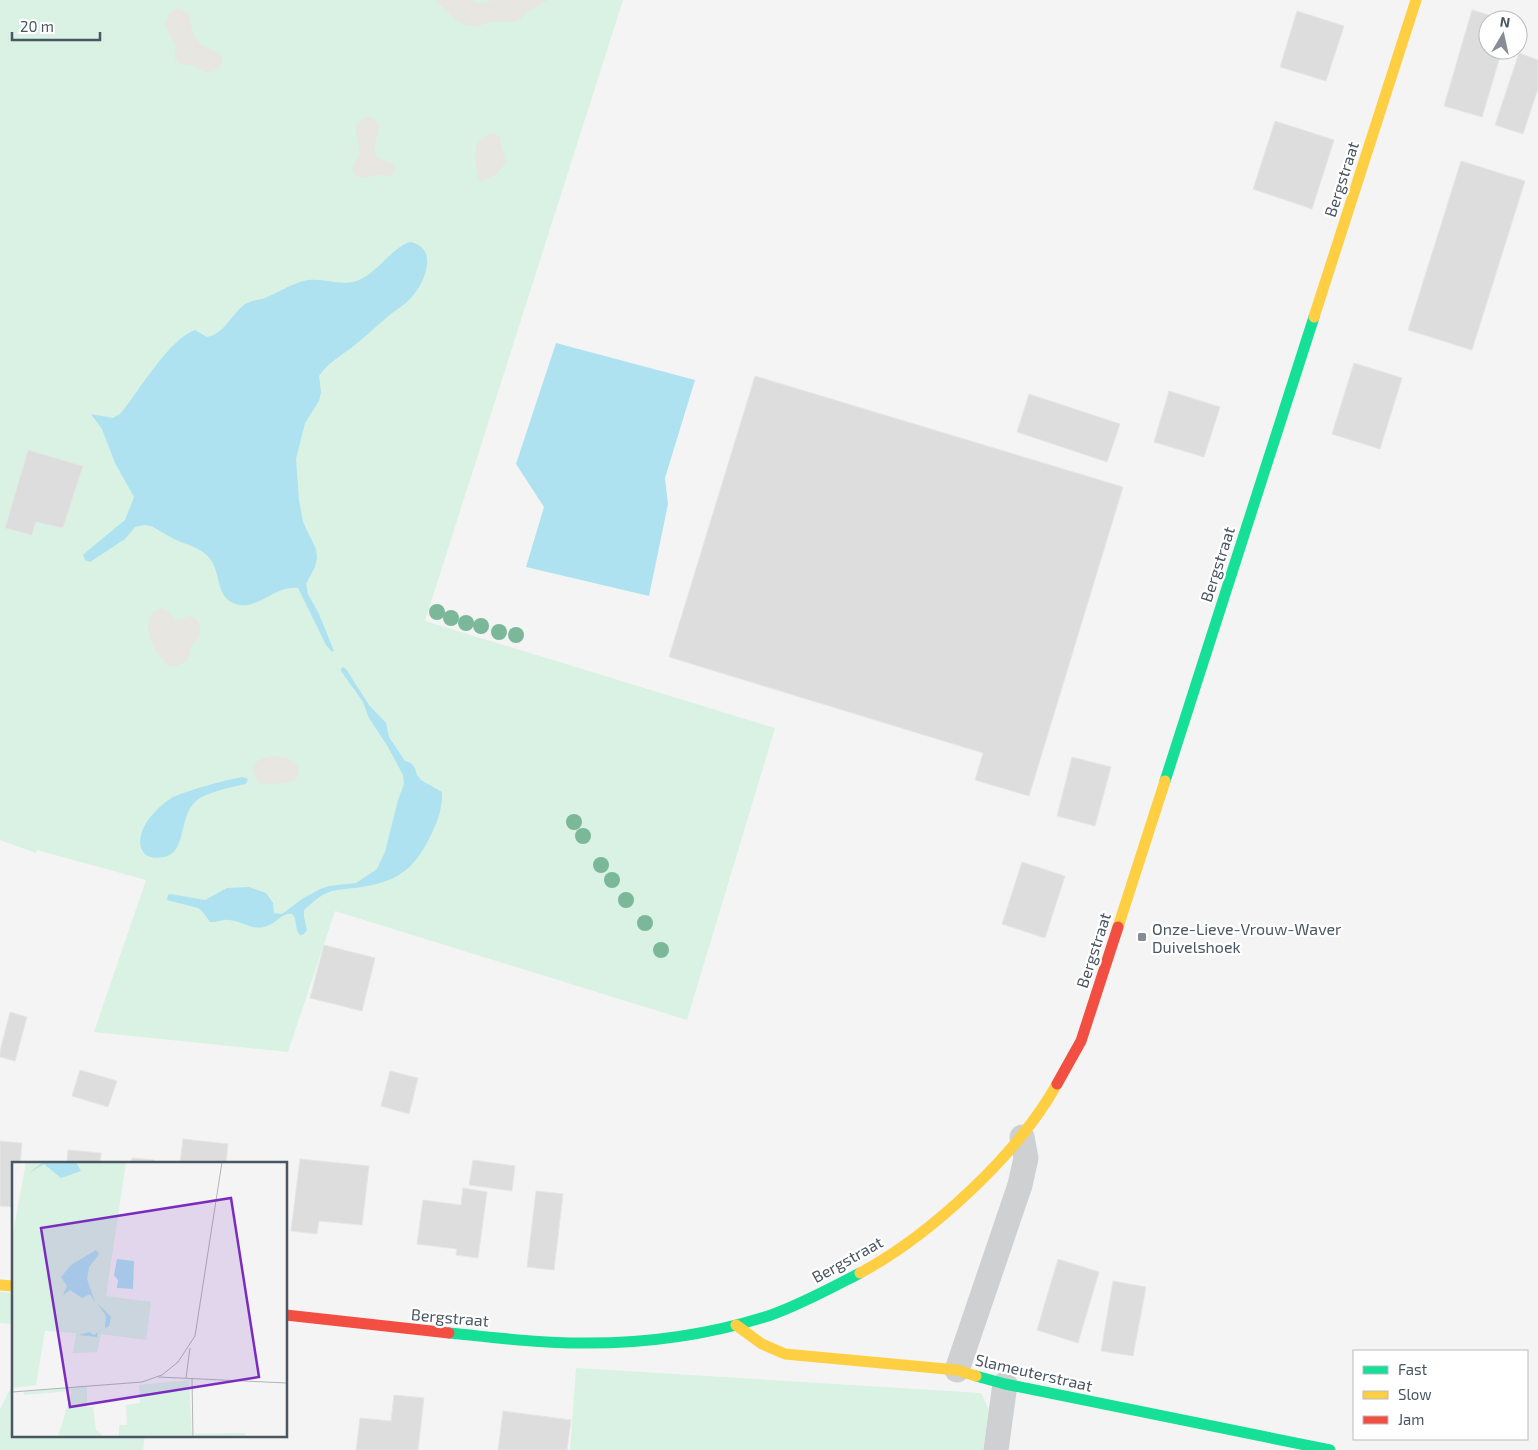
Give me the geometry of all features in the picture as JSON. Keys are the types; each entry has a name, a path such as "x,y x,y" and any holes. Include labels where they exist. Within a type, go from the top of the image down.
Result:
{"street":[{"name":"Bergstraat","path":"288,1315 406,1330 542,1342 603,1344 676,1336 736,1325 823,1292 871,1267 916,1236 956,1202 996,1165 1022,1137 1048,1099 1077,1048 1101,979 1416,0"},
{"path":"957,1370 1020,1185 1026,1158 1022,1137"},
{"name":"Slameuterstraat","path":"736,1325 762,1344 785,1354 957,1370 1005,1384 1330,1450"},
{"path":"996,1450 1005,1384"}],"green space":[{"path":"0,0 623,0 425,621 775,728 687,1020 335,911 288,1052 94,1032 146,880 37,850 36,853 0,840"},
{"path":"0,1292 12,1293 12,1324 0,1323"},
{"path":"576,1368 981,1393 989,1410 983,1450 570,1450"},
{"path":"12,1385 12,1438 145,1438 143,1450 0,1450 0,1409"}],"sand":[{"path":"435,0 471,0 480,3 495,0 549,0 528,11 515,22 490,22 476,27 456,20"},
{"path":"179,8 188,13 193,33 198,41 219,53 222,57 218,69 206,73 193,65 180,64 175,59 175,44 165,25 169,14"},
{"path":"366,117 374,119 378,123 375,153 378,158 393,164 395,170 392,176 378,175 364,178 355,176 353,173 353,167 359,153 356,125"},
{"path":"493,133 499,136 506,162 496,174 481,182 479,181 476,159 477,146 485,136"},
{"path":"162,608 169,611 174,619 193,617 200,626 200,636 191,647 188,660 177,666 171,667 165,662 154,646 150,636 149,618 154,612"},
{"path":"271,756 284,757 294,762 299,768 297,778 289,782 259,783 253,772 254,765 259,760"}],"water":[{"path":"411,242 420,246 425,252 427,259 427,268 420,285 407,302 322,371 319,376 321,392 319,401 305,423 296,459 299,500 303,522 316,549 317,558 315,567 306,584 308,594 319,614 334,651 332,652 326,645 298,588 282,590 247,605 232,603 226,599 220,587 214,566 208,556 151,526 135,527 125,539 90,562 85,560 83,555 85,553 125,520 134,497 115,463 102,429 91,414 113,418 121,413 165,354 185,335 195,330 207,337 213,335 223,328 239,309 246,304 265,298 300,282 316,280 348,283 363,278 399,247"},
{"path":"556,343 695,380 665,478 668,504 649,596 526,567 544,507 516,464"},
{"path":"343,667 369,705 386,723 389,737 405,761 411,763 421,780 442,792 442,804 437,821 417,859 401,874 381,883 332,891 320,896 304,910 307,930 304,934 300,935 292,914 285,915 268,926 259,928 229,920 210,922 198,908 167,900 170,894 205,900 227,888 249,887 266,893 273,903 274,913 282,914 302,899 320,889 356,883 377,869 385,852 404,784 403,775 369,718 363,702 341,671"},
{"path":"243,777 248,779 246,784 212,793 196,801 190,808 179,842 171,854 156,858 144,853 140,843 146,823 167,801 194,789"}],"building":[{"path":"1472,10 1478,12 1478,60 1499,60 1482,117 1444,106"},
{"path":"1297,11 1344,26 1326,81 1280,67"},
{"path":"1528,56 1538,60 1538,89 1523,134 1495,125 1517,60 1528,60"},
{"path":"1275,121 1334,140 1312,209 1253,189"},
{"path":"1461,161 1525,181 1472,350 1408,330"},
{"path":"1354,363 1402,378 1380,449 1332,434"},
{"path":"755,376 1123,487 1029,796 975,780 983,753 669,657"},
{"path":"1169,391 1220,407 1204,457 1154,442"},
{"path":"1029,394 1120,424 1107,462 1017,432"},
{"path":"28,450 83,466 63,528 36,522 32,535 5,528"},
{"path":"1072,757 1111,767 1095,826 1057,816"},
{"path":"1022,862 1065,876 1045,938 1002,924"},
{"path":"324,945 375,958 362,1011 310,998"},
{"path":"10,1012 27,1017 15,1061 0,1057"},
{"path":"80,1070 117,1081 108,1107 72,1096"},
{"path":"390,1071 418,1078 409,1114 381,1106"},
{"path":"183,1139 228,1144 226,1162 180,1162"},
{"path":"0,1141 22,1143 20,1162 12,1162 12,1207 0,1206"},
{"path":"68,1150 101,1153 100,1162 67,1162"},
{"path":"132,1158 154,1160 154,1162 131,1162"},
{"path":"300,1159 369,1166 362,1225 319,1221 317,1234 291,1231"},
{"path":"473,1160 515,1166 512,1191 469,1185"},
{"path":"463,1188 487,1192 478,1258 456,1255 457,1249 417,1244 423,1200 461,1205"},
{"path":"536,1191 563,1194 554,1270 527,1267"},
{"path":"1058,1259 1099,1272 1078,1343 1037,1330"},
{"path":"1113,1281 1146,1287 1133,1356 1101,1351"},
{"path":"394,1395 424,1398 418,1450 356,1450 360,1418 391,1421"},
{"path":"503,1411 571,1420 567,1450 498,1450"}],"traffic: fast":[{"path":"1165,781 1314,317"},
{"path":"449,1333 561,1343 626,1342 675,1337 724,1328 783,1311 860,1273"},
{"path":"976,1376 1005,1384 1330,1450"}],"traffic: slow":[{"path":"1314,317 1416,0"},
{"path":"1118,927 1165,781"},
{"path":"860,1273 915,1237 970,1190 1020,1138 1057,1084"},
{"path":"0,1285 12,1286"},
{"path":"736,1325 762,1344 785,1354 957,1370 976,1376"}],"traffic: jam":[{"path":"1057,1084 1081,1041 1118,927"},
{"path":"288,1315 449,1333"}],"place":[{"name":"Onze-Lieve-Vrouw-Waver Duivelshoek","path":"1142,937"}]}
